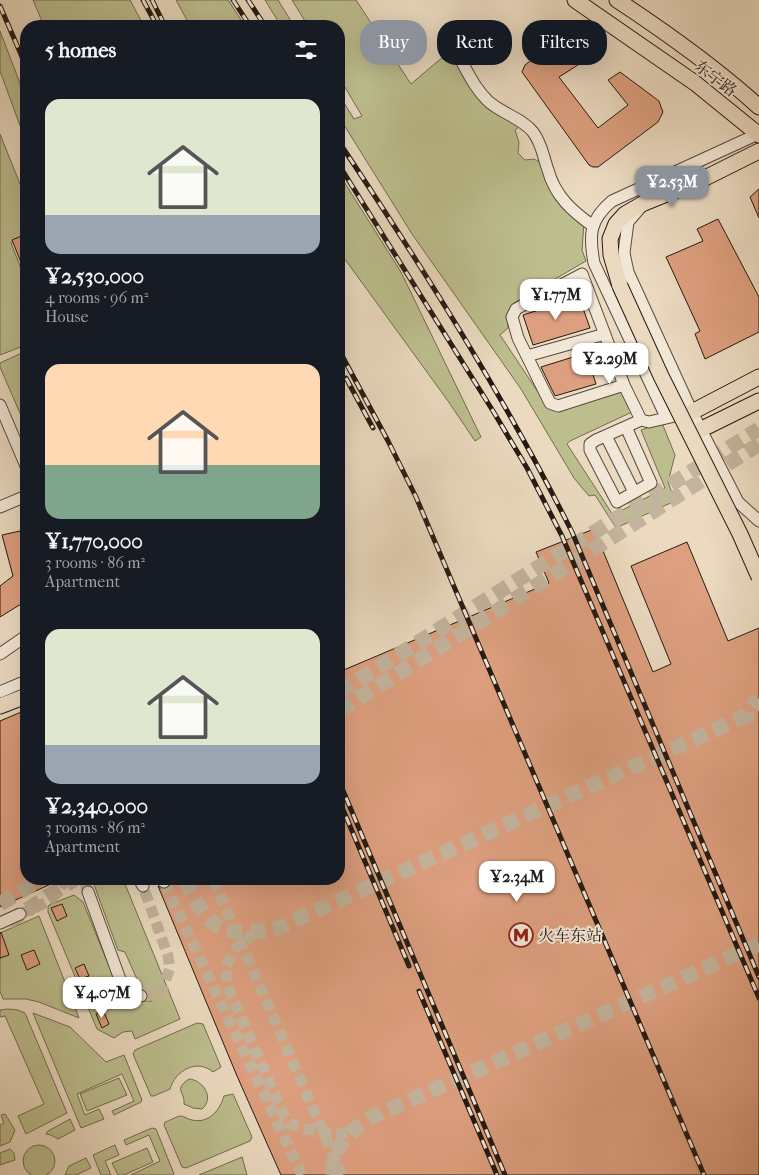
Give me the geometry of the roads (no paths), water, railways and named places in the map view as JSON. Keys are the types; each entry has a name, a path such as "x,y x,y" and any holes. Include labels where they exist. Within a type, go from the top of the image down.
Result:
{"main road":[{"name":"东宁路","path":"575,0 695,82 758,135"},
{"name":"东宁路","path":"617,0 679,42 733,83 759,107"},
{"path":"759,151 701,180 644,203 624,214 616,224 610,239 611,255 620,286 661,376 759,576"},
{"path":"692,412 759,377"},
{"path":"702,430 759,402"},
{"path":"0,706 20,698"}],"street":[{"path":"464,65 467,74 489,102 531,129 540,141 552,183 560,197 573,211 593,226"},
{"path":"666,417 598,272 590,244 593,226 600,211 612,201 758,135"},
{"path":"644,203 628,222 624,253 628,272 692,412 738,502 759,522"},
{"path":"624,385 558,406 550,403 518,338 512,317 516,309 582,274 624,385 641,420"},
{"path":"527,356 605,334"},
{"path":"0,405 20,452"},
{"path":"626,427 651,483 617,502 590,450 590,444 606,436 641,420 649,422 692,412"},
{"path":"606,436 634,492"},
{"path":"0,507 20,499"},
{"path":"0,654 20,640"},
{"path":"0,692 20,684"},
{"path":"88,892 121,982 131,993 141,996"},
{"path":"0,923 20,914"}],"tunnel":[{"path":"345,688 759,429"},
{"path":"345,707 759,444"},
{"path":"188,885 202,910 210,920 220,927 230,931 243,932 278,928 743,717 759,699"},
{"path":"743,717 759,718"},
{"path":"0,904 31,885"},
{"path":"20,914 47,902 61,885"},
{"path":"8,922 66,885"},
{"path":"86,885 88,892"},
{"path":"165,885 302,1175"},
{"path":"216,885 342,1175"},
{"path":"141,996 152,995 162,990 170,968 168,956 143,886"},
{"path":"255,933 236,948 226,966 227,985 283,1114 289,1123 301,1128 337,1135 351,1130"},
{"path":"332,1175 333,1165 342,1142 368,1119 759,944"}],"railway":[{"path":"143,0 154,20"},
{"path":"152,0 162,20"},
{"path":"233,0 246,20"},
{"path":"248,0 261,20"},
{"path":"0,6 20,52"},
{"path":"345,151 462,333 519,431 572,532 759,977"},
{"path":"345,175 493,411 527,468 562,536 759,998"},
{"path":"345,361 416,497 704,1175"},
{"path":"346,378 373,428"},
{"path":"345,795 505,1175"},
{"path":"345,814 409,966"},
{"path":"419,991 497,1175"}],"place":[{"name":"火车东站","path":"521,935"}]}
